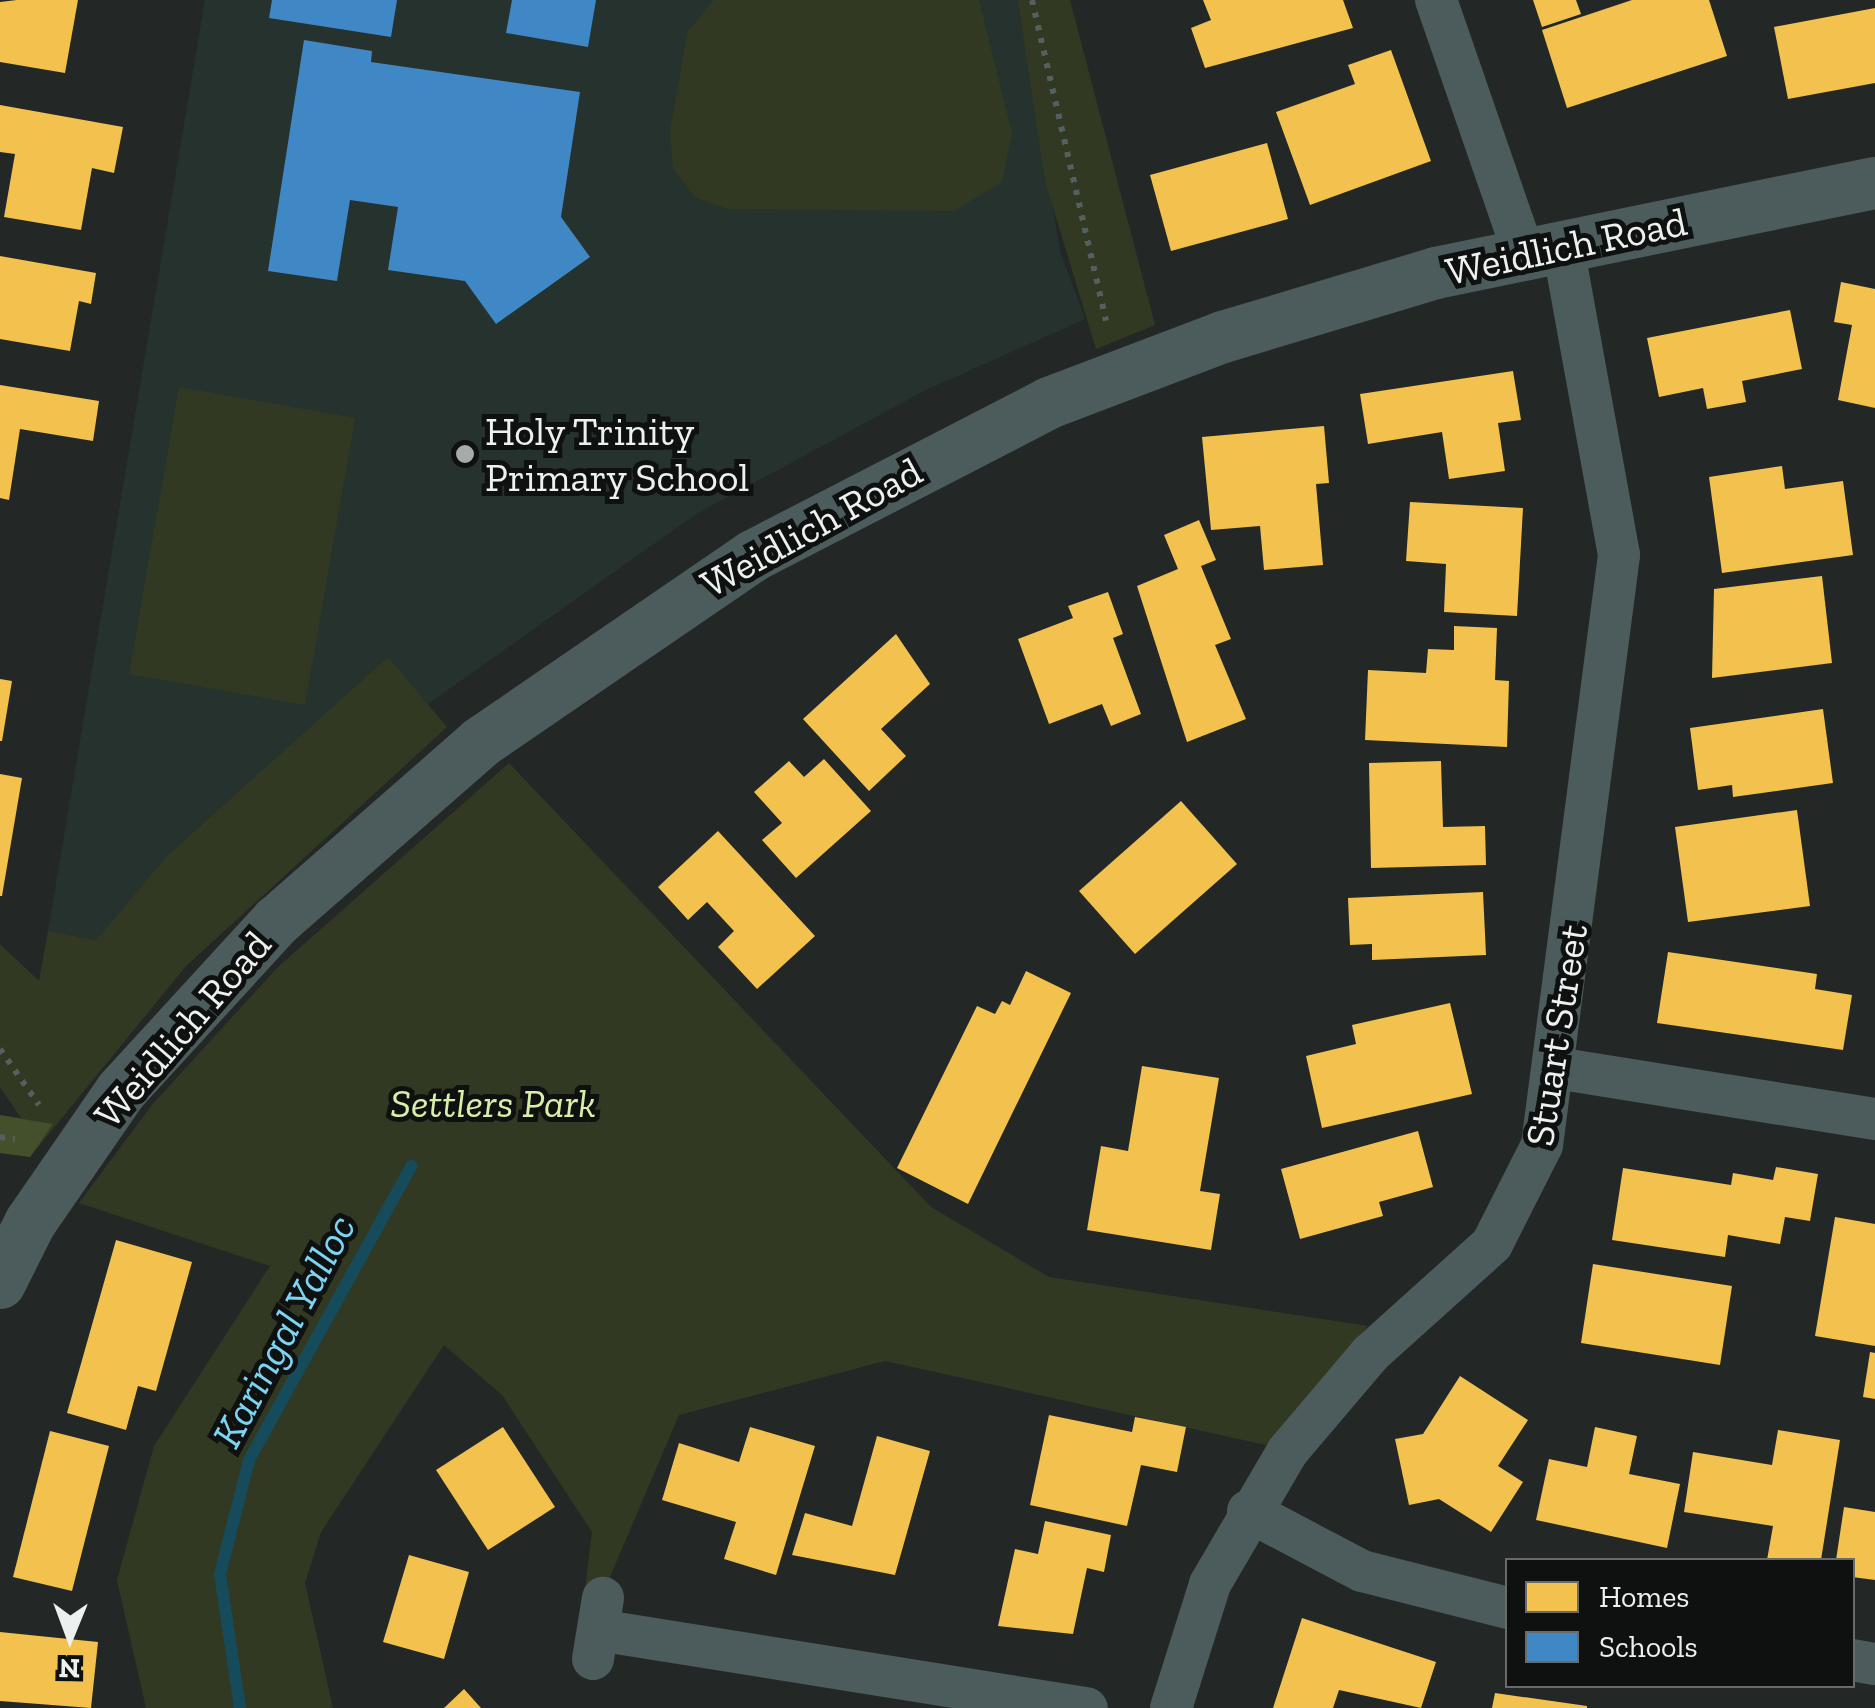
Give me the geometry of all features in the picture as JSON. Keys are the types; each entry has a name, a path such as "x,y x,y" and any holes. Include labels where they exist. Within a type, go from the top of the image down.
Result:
{"street":[{"name":"Stuart Street","path":"1171,1708 1210,1584 1248,1511 1341,1384 1514,1216 1542,1144 1556,1068 1618,555 1543,250 1436,0"},
{"name":"Weidlich Road","path":"0,1284 72,1156 217,981 419,792 641,626 856,498 1050,403 1294,314 1543,250 1875,183"},
{"path":"1556,1068 1875,1119"},
{"path":"1248,1511 1362,1570 1505,1607"},
{"path":"598,1629 1087,1708"}],"path":[{"path":"1032,0 1106,321"},
{"path":"0,1049 40,1104"},
{"path":"0,1138 15,1139"}],"shaded area":[{"name":"Holy Trinity Primary School","path":"205,0 1018,0 1060,251 1085,319 924,391 696,514 428,704 387,658 168,855 96,940 48,931"}],"green space":[{"path":"714,0 979,0 1012,133 1002,182 954,211 728,209 696,198 673,168 670,130 688,31"},
{"path":"1018,0 1070,0 1155,325 1096,349 1045,181"},
{"path":"179,387 355,418 305,705 129,674"},
{"path":"388,657 447,727 186,966 30,1157 0,1153 0,1115 21,1118 0,1087 0,944 39,981 48,931 96,940 168,855"},
{"name":"Settlers Park","path":"509,763 931,1207 1049,1277 1368,1326 1266,1445 885,1361 679,1415 604,1591 585,1588 592,1532 502,1395 444,1345 321,1532 305,1583 333,1708 146,1708 117,1580 154,1446 270,1266 79,1203 151,1106 278,967"},
{"path":"0,1115 53,1124 30,1157 0,1153"}],"building: Homes":[{"path":"78,0 65,73 0,62 0,2"},
{"path":"1203,0 1343,0 1353,28 1205,68 1191,28 1211,20"},
{"path":"1533,0 1576,0 1581,14 1542,27"},
{"path":"1632,0 1709,0 1727,56 1567,108 1542,30"},
{"path":"1875,8 1875,83 1788,99 1774,27"},
{"path":"1391,50 1431,161 1310,205 1276,112 1355,84 1348,65"},
{"path":"0,105 123,127 114,173 92,168 81,230 4,217 15,154 0,152"},
{"path":"1267,143 1288,219 1171,251 1150,175"},
{"path":"0,256 96,273 91,304 79,301 70,351 0,339"},
{"path":"1841,282 1875,289 1875,408 1838,400 1852,325 1834,322"},
{"path":"1790,310 1802,369 1742,381 1746,402 1707,409 1703,388 1659,397 1647,338"},
{"path":"1513,371 1521,420 1498,423 1505,471 1449,479 1442,432 1368,444 1360,394"},
{"path":"0,385 99,401 93,441 20,429 9,500 0,498"},
{"path":"1324,426 1329,483 1316,484 1323,565 1264,570 1260,526 1211,530 1202,437"},
{"path":"1782,466 1785,489 1843,481 1853,555 1722,573 1709,477"},
{"path":"1410,502 1523,508 1517,616 1444,612 1446,564 1406,561"},
{"path":"1199,520 1216,560 1201,566 1231,639 1215,645 1246,719 1187,742 1137,586 1178,569 1164,535"},
{"path":"1822,576 1832,663 1712,678 1714,589"},
{"path":"1108,592 1123,634 1113,638 1141,714 1111,726 1102,704 1049,724 1018,639 1073,618 1068,606"},
{"path":"1454,626 1497,628 1495,680 1509,681 1507,747 1365,740 1368,670 1426,673 1428,649 1454,650"},
{"path":"896,634 930,684 881,729 906,756 869,791 803,719"},
{"path":"0,679 12,681 2,741 0,741"},
{"path":"1823,709 1833,783 1733,797 1732,785 1698,790 1690,728"},
{"path":"824,759 871,811 796,878 762,840 782,823 754,792 789,761 804,777"},
{"path":"1441,761 1443,827 1485,826 1486,865 1371,868 1369,763"},
{"path":"0,774 22,778 2,896 0,896"},
{"path":"1181,801 1237,864 1135,954 1079,891"},
{"path":"1797,810 1810,906 1688,922 1675,827"},
{"path":"718,831 815,936 757,989 718,947 734,931 707,902 688,920 658,887"},
{"path":"1483,892 1486,955 1372,960 1372,944 1350,945 1348,898"},
{"path":"1668,952 1817,974 1815,989 1852,995 1843,1050 1657,1023"},
{"path":"1026,971 1071,993 968,1204 897,1168 977,1006 995,1014 1002,1001 1010,1005"},
{"path":"1450,1003 1472,1094 1322,1128 1306,1056 1356,1044 1352,1025"},
{"path":"1142,1066 1219,1078 1200,1191 1220,1194 1211,1250 1087,1230 1101,1146 1128,1151"},
{"path":"1418,1131 1433,1187 1379,1202 1383,1216 1300,1239 1281,1169"},
{"path":"1776,1167 1818,1174 1810,1221 1785,1217 1780,1244 1728,1235 1725,1257 1612,1240 1623,1168 1731,1185 1733,1173 1773,1180"},
{"path":"1835,1217 1875,1224 1875,1346 1815,1336"},
{"path":"116,1240 192,1262 156,1391 138,1386 126,1430 67,1413"},
{"path":"1593,1264 1732,1286 1720,1365 1581,1343"},
{"path":"1870,1352 1875,1353 1875,1399 1863,1397"},
{"path":"1460,1376 1528,1420 1498,1466 1523,1482 1491,1532 1439,1499 1409,1505 1395,1439 1423,1434"},
{"path":"1049,1415 1132,1432 1135,1417 1186,1427 1177,1472 1141,1465 1127,1526 1030,1505"},
{"path":"503,1427 555,1507 488,1550 436,1470"},
{"path":"750,1427 815,1446 776,1575 724,1559 736,1522 662,1500 679,1443 739,1462"},
{"path":"1595,1427 1637,1436 1629,1474 1680,1484 1667,1548 1536,1520 1549,1459 1587,1467"},
{"path":"1778,1430 1840,1440 1821,1558 1767,1558 1773,1526 1684,1512 1693,1452 1772,1465"},
{"path":"50,1431 109,1446 72,1591 13,1577"},
{"path":"877,1436 930,1451 895,1575 792,1555 805,1513 852,1526"},
{"path":"1844,1507 1875,1512 1875,1580 1855,1577 1855,1558 1836,1558"},
{"path":"1045,1521 1111,1535 1104,1572 1087,1568 1073,1634 998,1626 1015,1549 1038,1554"},
{"path":"409,1555 469,1572 444,1659 383,1642"},
{"path":"1302,1618 1436,1662 1421,1708 1339,1690 1333,1708 1273,1708"},
{"path":"0,1632 98,1642 91,1708 0,1701"},
{"path":"464,1689 481,1708 444,1708"},
{"path":"1495,1693 1587,1706 1587,1708 1492,1708"}],"building: Schools":[{"path":"272,0 397,0 391,37 269,18"},
{"path":"512,0 596,0 588,47 506,33"},
{"path":"304,40 372,51 371,62 580,92 561,217 590,257 496,324 465,281 388,270 398,207 350,200 337,281 268,271"}],"waterway":[{"name":"Karingal Yalloc","path":"240,1708 220,1574 249,1460 411,1166"}],"place":[{"name":"Holy Trinity Primary School","path":"465,454"}]}
